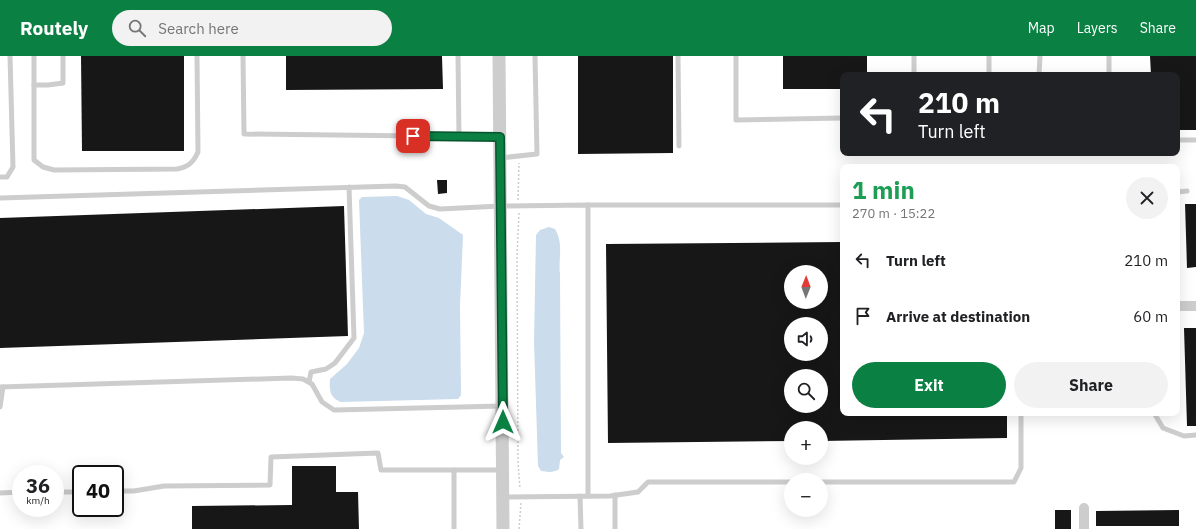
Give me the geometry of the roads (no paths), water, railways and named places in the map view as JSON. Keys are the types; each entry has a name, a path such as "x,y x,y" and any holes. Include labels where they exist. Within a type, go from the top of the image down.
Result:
{"street":[{"path":"499,56 503,529"},
{"path":"1180,306 1196,306"},
{"path":"1084,508 1084,529"}],"lane":[{"path":"0,177 7,177 13,167 10,56"},
{"path":"34,56 34,160 43,167 54,170 176,170 186,167 194,162 198,152 197,56"},
{"path":"34,85 48,85 63,82 63,56"},
{"path":"243,56 244,134 500,137"},
{"path":"458,56 459,136"},
{"path":"500,158 537,154 535,56"},
{"path":"678,56 678,146"},
{"path":"736,56 736,120 840,118"},
{"path":"914,56 914,72"},
{"path":"989,56 989,72"},
{"path":"1039,72 1040,56"},
{"path":"1109,56 1109,72"},
{"path":"1180,140 1196,140"},
{"path":"0,198 396,186 405,187 429,206 440,209 501,206 588,205 840,205"},
{"path":"309,382 311,372 326,368 335,363 354,338 349,187"},
{"path":"1180,192 1187,191"},
{"path":"588,205 588,496"},
{"path":"0,407 1,387 291,378 303,379 312,384 322,402 334,410 346,411 503,406"},
{"path":"828,482 1014,482 1021,468 1021,416"},
{"path":"1156,416 1163,428 1184,436 1196,435"},
{"path":"124,492 164,486 270,485 271,457 378,453 381,470 503,470"},
{"path":"454,470 454,529"},
{"path":"503,497 615,495 638,492 648,482 784,482"},
{"path":"0,492 12,492"},
{"path":"615,495 615,529"},
{"path":"580,496 581,529"}],"water":[{"path":"397,196 409,200 426,214 439,218 463,235 460,306 461,395 458,399 341,402 332,396 330,379 347,364 359,348 364,333 359,200 362,197"},
{"path":"549,227 555,229 560,246 561,453 564,457 560,460 559,469 550,472 541,471 538,466 534,341 536,235 540,230"}]}
